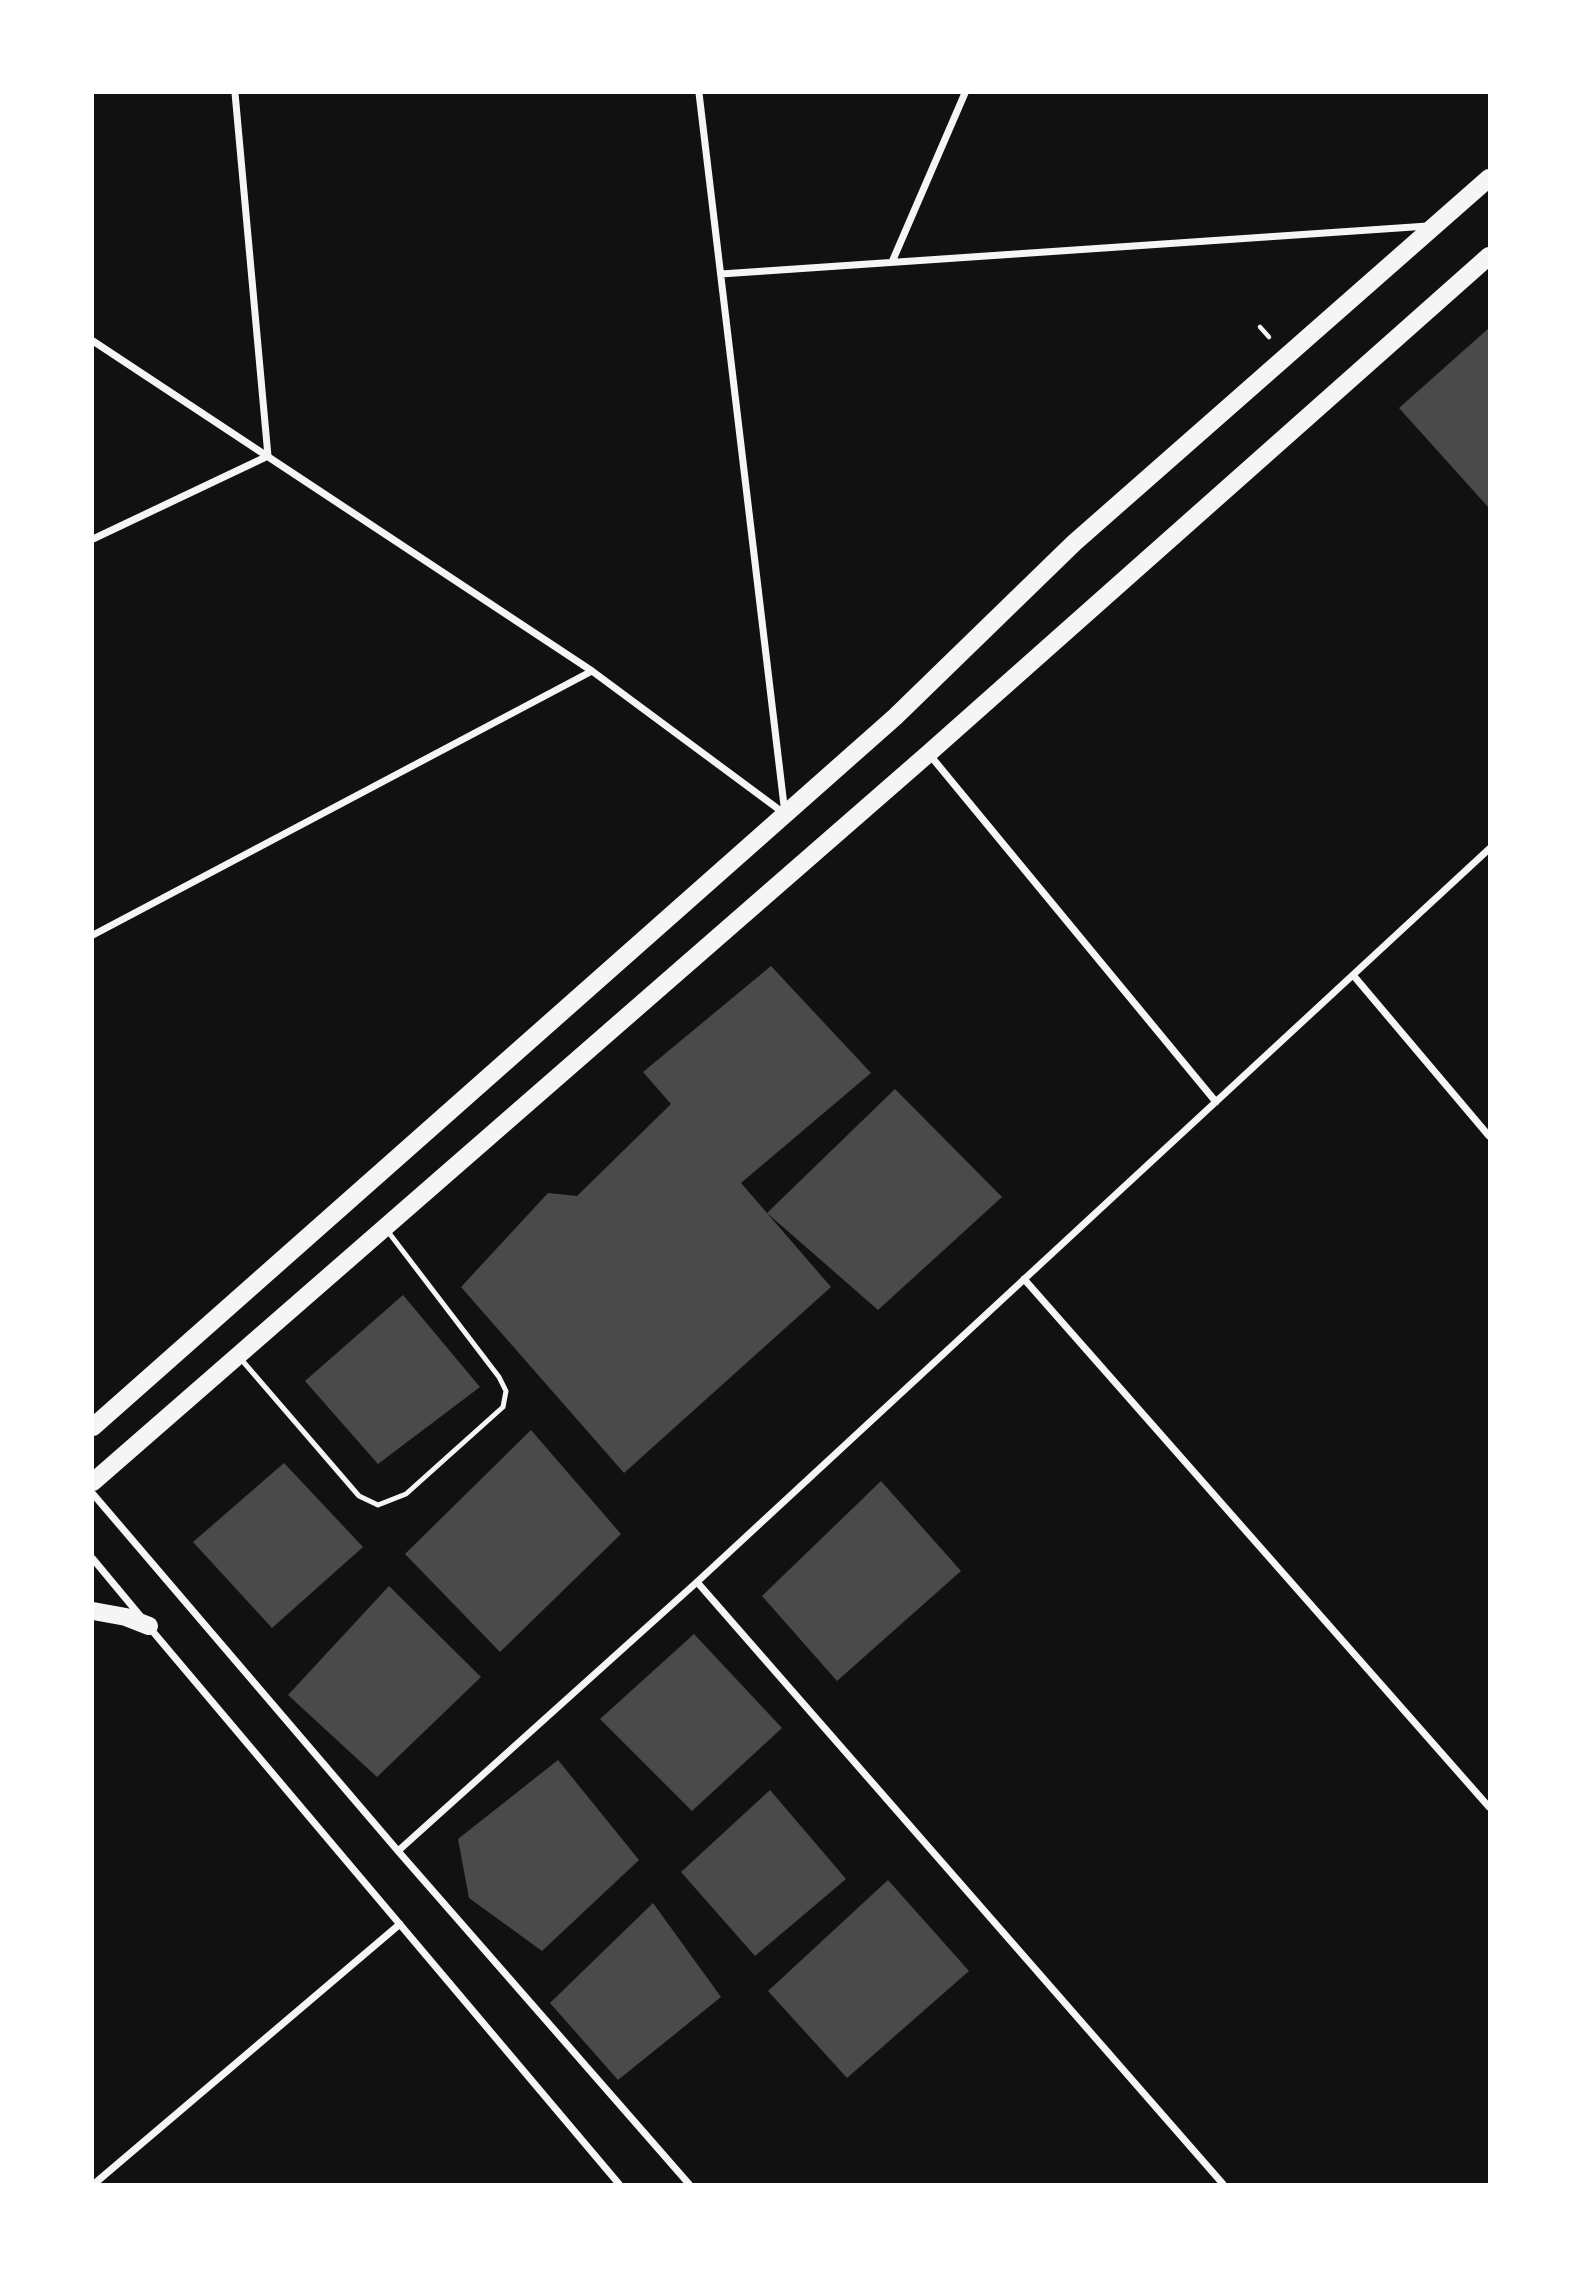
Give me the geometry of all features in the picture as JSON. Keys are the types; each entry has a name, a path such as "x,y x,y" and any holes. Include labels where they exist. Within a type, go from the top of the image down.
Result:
{"main road":[{"path":"93,1427 894,717 1074,543 1489,178"},
{"path":"93,1482 929,754 1489,256"},
{"path":"93,1611 126,1617 149,1626"}],"street":[{"path":"235,93 268,456"},
{"path":"699,93 785,814"},
{"path":"892,262 965,93"},
{"path":"720,274 1436,226"},
{"path":"93,341 592,671 785,814"},
{"path":"93,539 268,456"},
{"path":"93,935 592,671"},
{"path":"929,754 1216,1102"},
{"path":"398,1851 697,1582 1489,849"},
{"path":"1353,975 1489,1136"},
{"path":"1024,1279 1489,1807"},
{"path":"93,1494 398,1851 689,2184"},
{"path":"93,1559 619,2184"},
{"path":"697,1582 1223,2184"},
{"path":"94,2184 400,1924"}],"lane":[{"path":"238,1356 359,1496 378,1505 406,1494 503,1407 506,1391 499,1377 384,1228"}],"building":[{"path":"1489,328 1489,508 1399,408"},
{"path":"771,966 871,1073 741,1183 831,1287 624,1473 461,1287 548,1193 577,1196 671,1104 643,1072"},
{"path":"895,1089 1002,1197 878,1310 767,1213"},
{"path":"403,1295 480,1387 378,1464 305,1381"},
{"path":"531,1430 621,1534 500,1652 405,1554"},
{"path":"284,1463 363,1547 272,1628 193,1542"},
{"path":"881,1481 961,1571 837,1681 762,1596"},
{"path":"389,1586 481,1677 377,1777 288,1695"},
{"path":"694,1634 782,1728 692,1811 600,1719"},
{"path":"558,1760 639,1860 542,1951 469,1898 458,1839"},
{"path":"770,1790 846,1879 755,1956 681,1872"},
{"path":"888,1880 969,1971 847,2078 768,1991"},
{"path":"653,1903 721,1997 618,2080 550,2003"}]}
